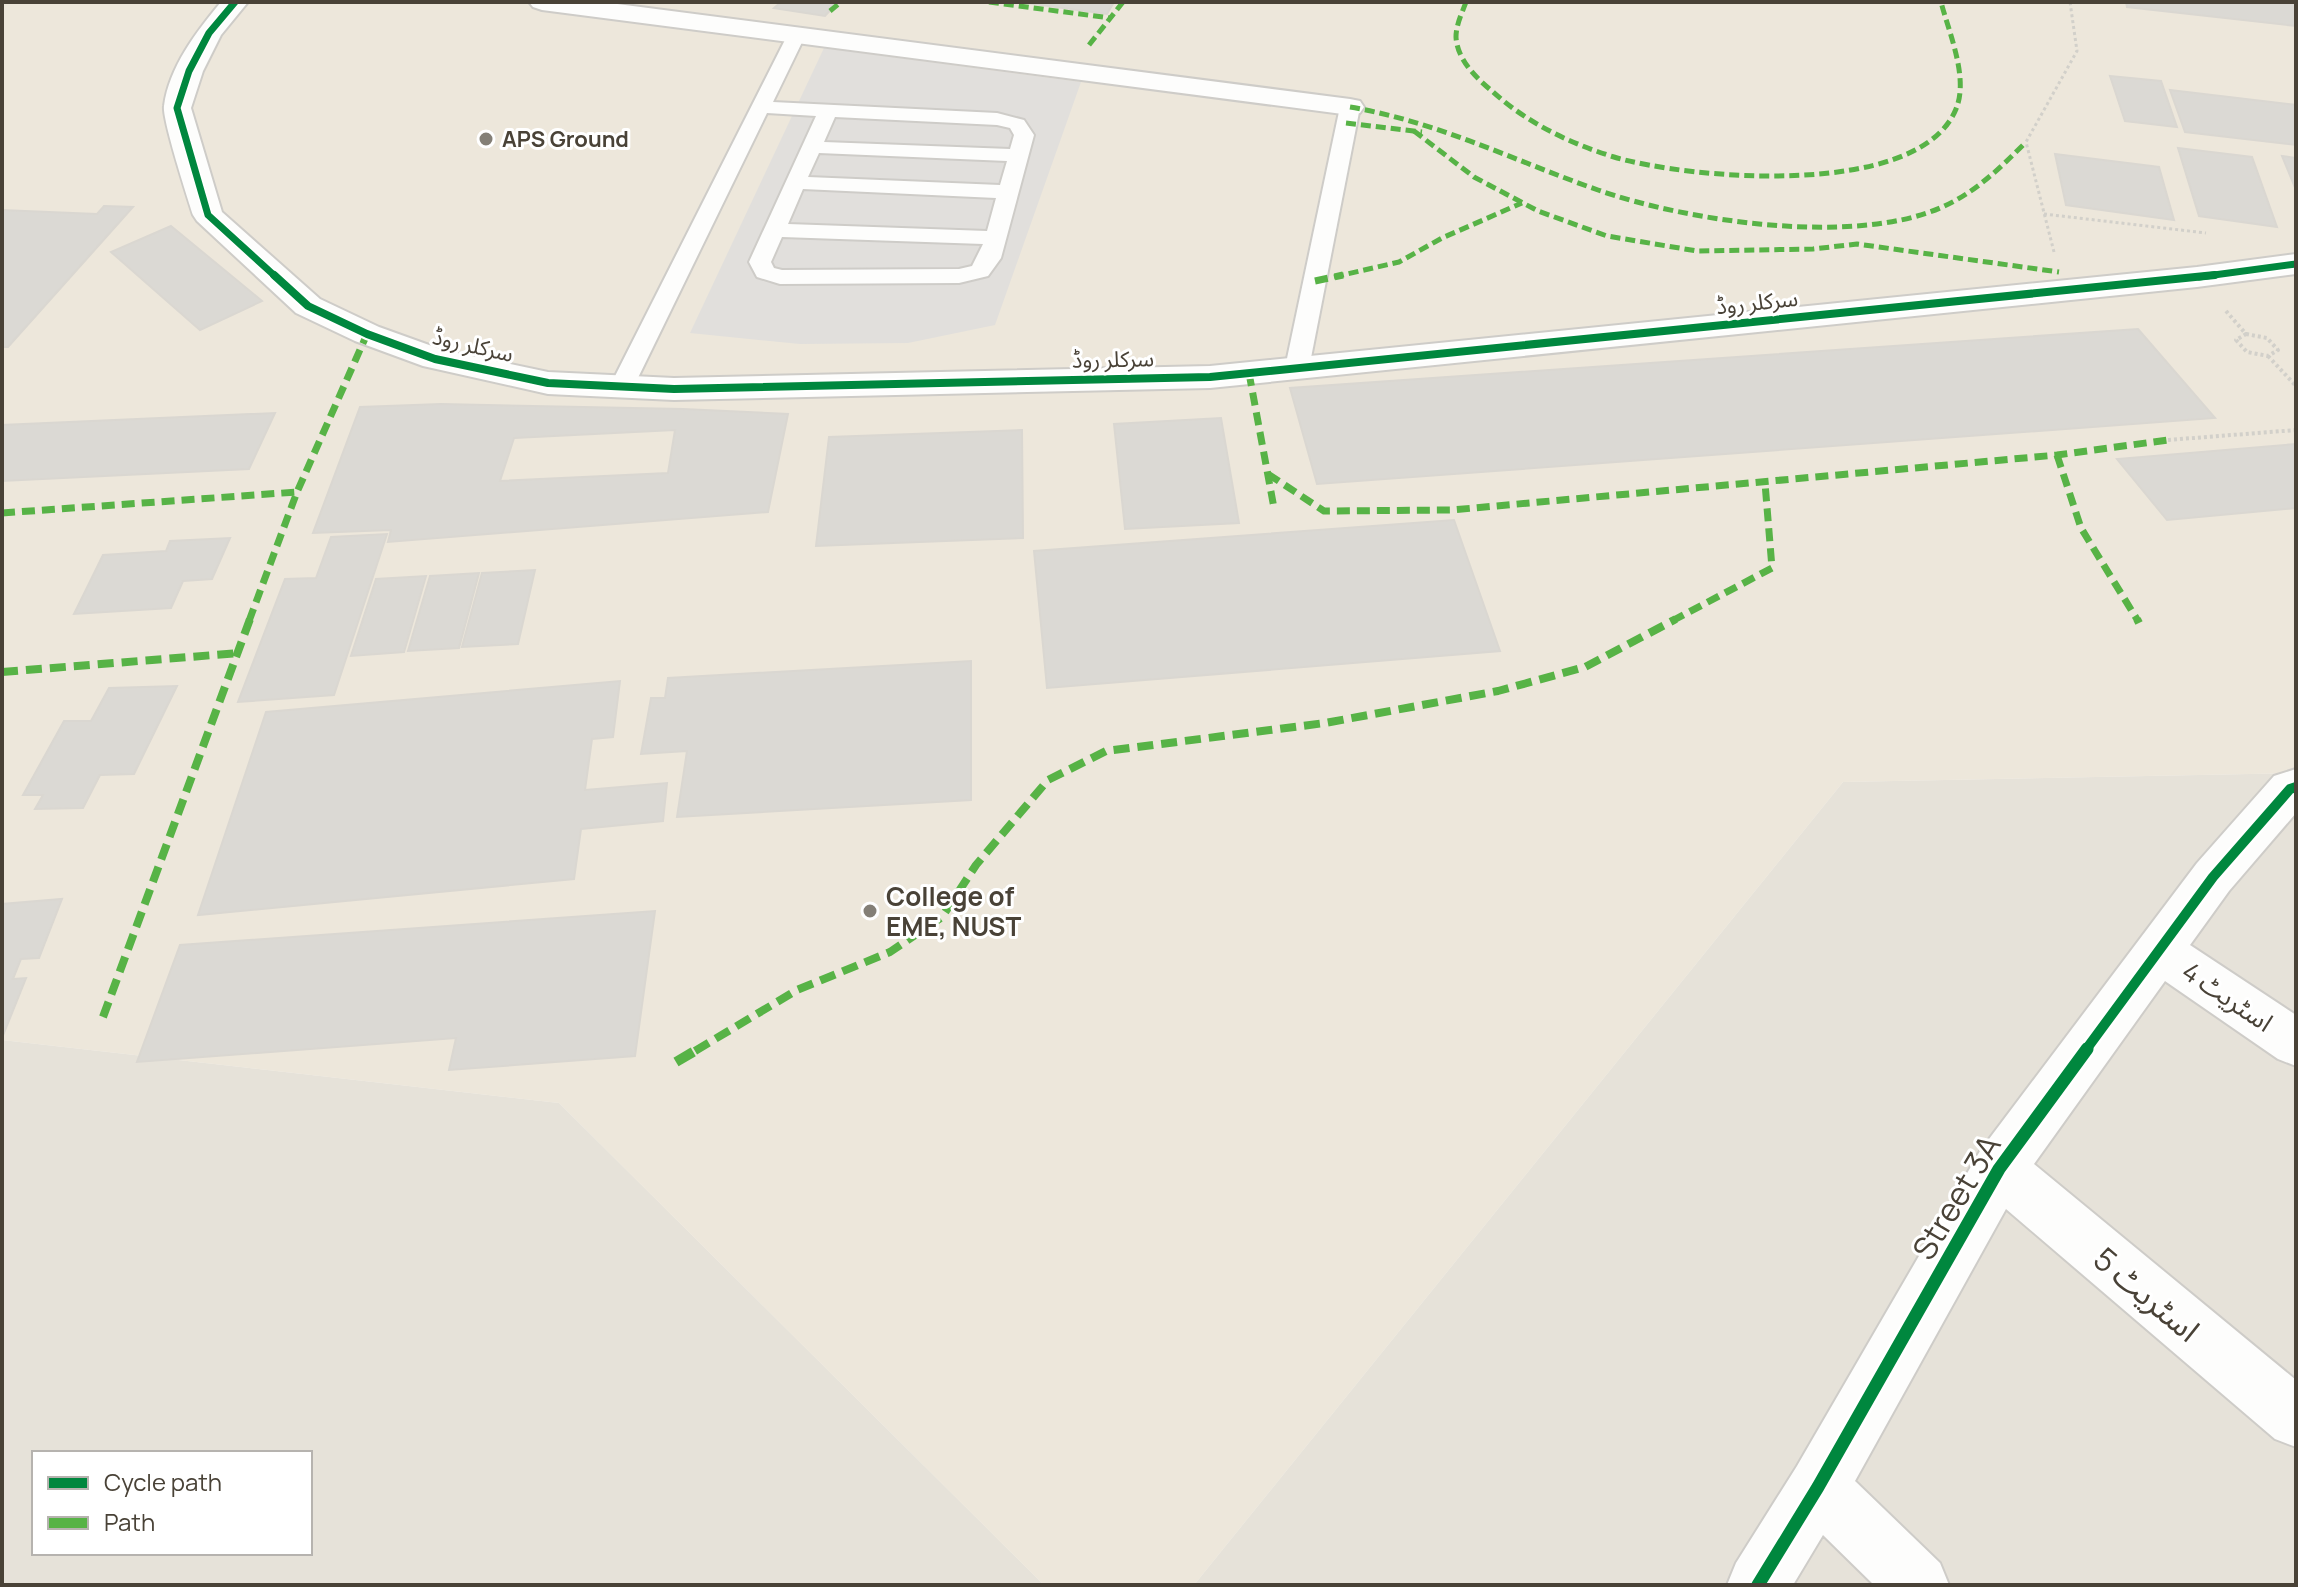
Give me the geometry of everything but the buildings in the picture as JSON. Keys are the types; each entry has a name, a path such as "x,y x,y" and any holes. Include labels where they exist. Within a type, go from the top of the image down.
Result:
{"street":[{"name":"سرکلر روڈ","path":"235,2 209,33 189,71 177,108 208,215 308,306 367,334 435,359 548,383 674,389 1210,377 2065,291 2296,264"},
{"path":"542,2 1350,107"},
{"name":"Street 3A","path":"1758,1585 1818,1487 1999,1169 2213,877 2290,789 2296,787"},
{"name":"اسٹریٹ 4","path":"2159,950 2296,1043"},
{"name":"اسٹریٹ 5","path":"1999,1169 2296,1418"},
{"path":"1818,1487 1918,1585"}],"lane":[{"path":"622,386 797,34"},
{"path":"761,107 997,119 1017,124 1024,135 990,258 980,271 959,276 780,277 765,272 760,262 828,111"},
{"path":"1297,368 1350,107"},
{"path":"812,147 1018,155"},
{"path":"795,183 1009,192"},
{"path":"774,230 996,238"}],"path":[{"path":"2065,291 2026,142 2077,51 2070,2"},
{"path":"2044,214 2209,233"},
{"path":"2268,356 2278,350 2267,338 2246,334 2236,340 2247,352 2268,356 2296,386"},
{"path":"2168,440 2296,430"}],"shaded area":[{"name":"College of EME, NUST","path":"2,2 2296,2 2296,773 1843,782 1194,1585 1044,1585 559,1103 2,1040"},
{"path":"824,48 1081,82 995,325 908,343 800,344 690,333"},
{"path":"2296,773 2296,1585 1194,1585 1843,782"},
{"path":"2,1040 559,1103 1044,1585 2,1585"}],"marked path":[{"path":"830,11 841,2"},
{"path":"989,2 1110,18"},
{"path":"1089,45 1123,2"},
{"path":"1466,2 1456,37 1461,54 1478,79 1515,111 1561,137 1615,157 1672,170 1732,177 1789,177 1843,171 1890,159 1919,146 1937,133 1951,118 1959,99 1955,57 1941,2"},
{"path":"1350,107 1382,112 1445,130 1618,196 1733,220 1817,228 1900,220 1938,209 1980,186 2026,142"},
{"path":"1346,123 1422,132"},
{"path":"1414,131 1474,177 1538,211 1607,236 1697,251 1813,249 1857,244 2059,272"},
{"path":"1315,281 1399,262 1442,238 1522,203"},
{"path":"103,1017 297,492 367,334"},
{"path":"1249,373 1274,508"},
{"path":"1268,474 1324,511 1452,510 2057,455 2168,440"},
{"path":"2057,455 2081,528 2139,623"},
{"path":"676,1062 797,990 890,952 942,917 976,865 1048,780 1106,751 1325,723 1498,691 1585,667 1772,568 1765,483"},
{"path":"2,513 297,492"},
{"path":"2,672 239,653"}],"cycle path":[{"path":"235,2 209,33 189,71 177,108 208,215 308,306 367,334 435,359 548,383 674,389 1210,377 2197,277 2296,264"},
{"path":"1758,1585 1818,1487 1999,1169 2213,877 2290,789 2296,787"}],"place":[{"name":"APS Ground","path":"486,139"},
{"name":"College of EME, NUST","path":"870,911"}]}
